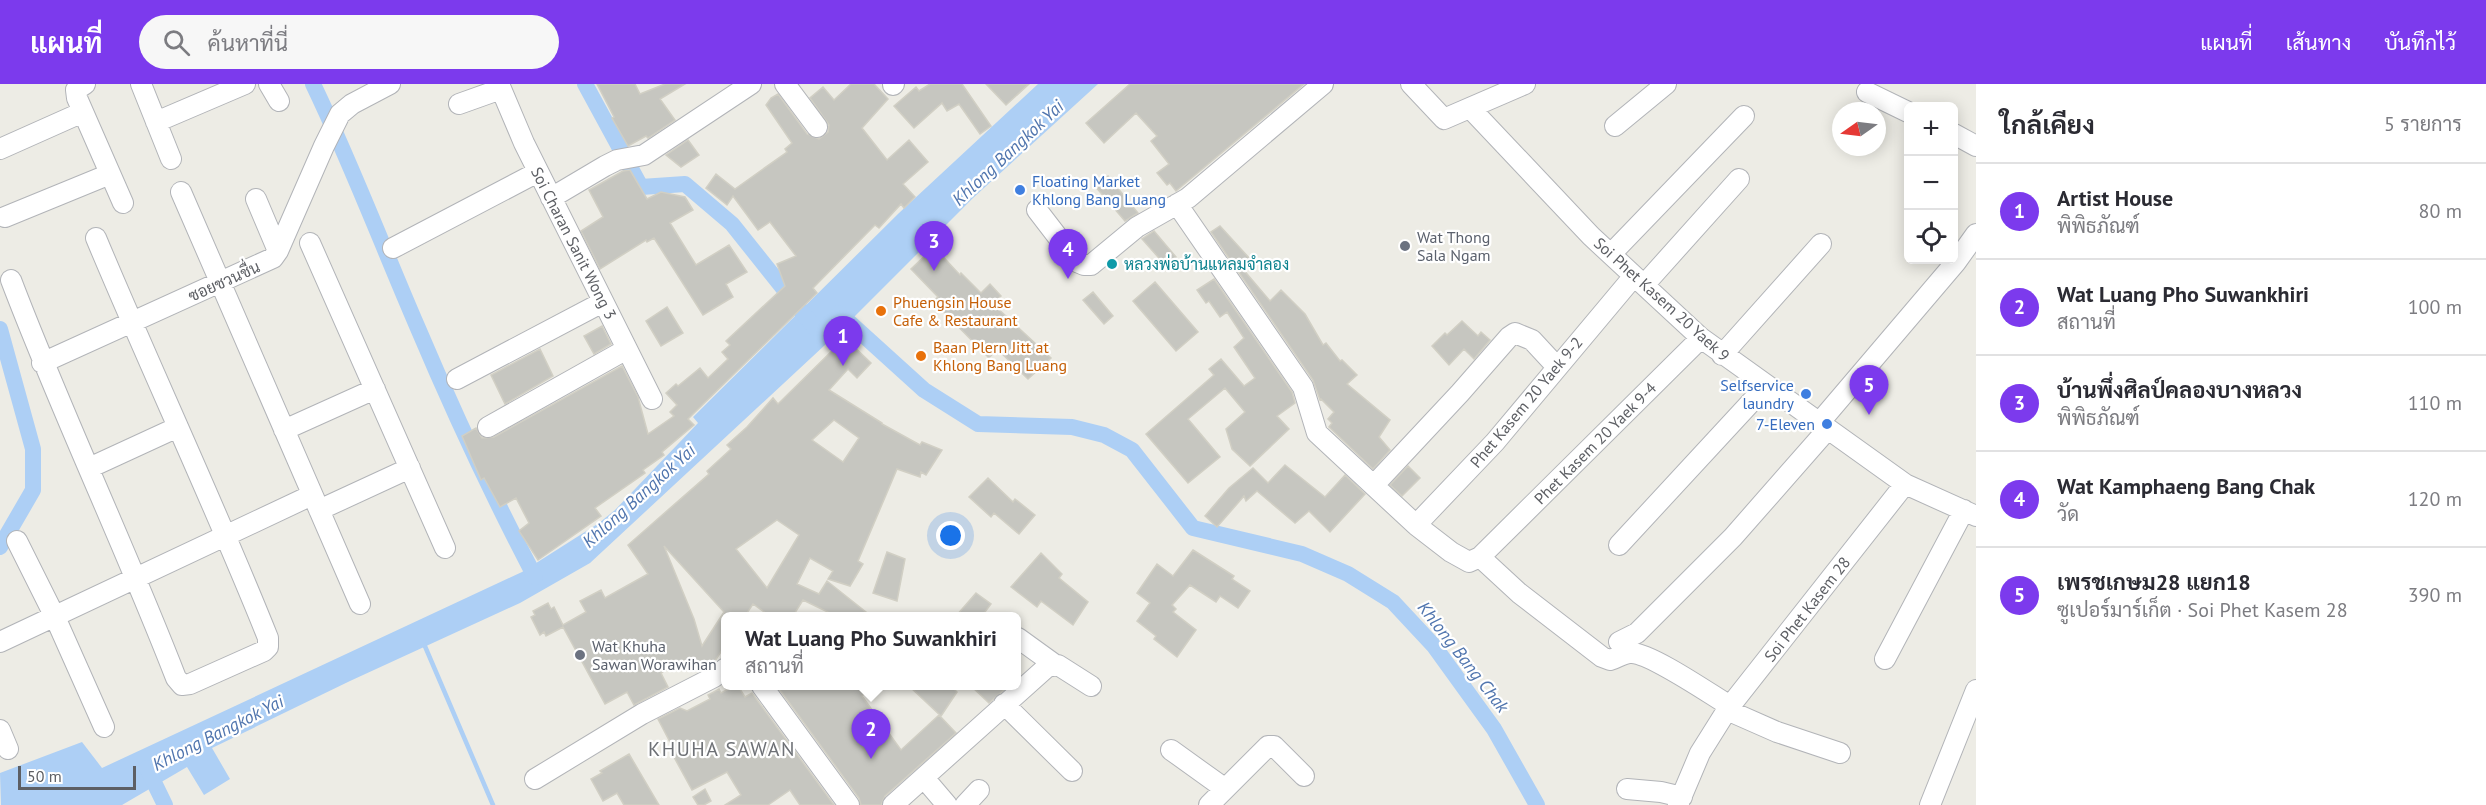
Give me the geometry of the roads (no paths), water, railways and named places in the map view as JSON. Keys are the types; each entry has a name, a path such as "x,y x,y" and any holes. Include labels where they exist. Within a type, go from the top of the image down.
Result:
{"street":[{"path":"85,84 76,90 83,112 123,203"},
{"path":"141,84 171,159"},
{"path":"156,122 245,84"},
{"name":"ซอยชวนชื่น","path":"42,363 265,263 279,251 340,114 352,104 390,84"},
{"path":"551,198 605,166 630,159 751,84"},
{"path":"785,84 817,127"},
{"path":"1037,210 1077,262 1091,265 1137,227 1188,198 1323,84"},
{"path":"1411,84 1444,119 1525,84"},
{"path":"1615,126 1666,84"},
{"path":"459,104 500,86"},
{"name":"Soi Charan Sanit Wong 3","path":"500,86 538,172 652,399"},
{"path":"1868,92 1904,110"},
{"name":"Soi Phet Kasem 20 Yaek 9","path":"1470,108 1611,254 1701,338 1905,484"},
{"path":"0,149 83,112"},
{"path":"1611,254 1744,116"},
{"path":"1958,137 1976,146"},
{"path":"393,248 538,172"},
{"path":"5,217 110,174"},
{"name":"Phet Kasem 20 Yaek 9-2","path":"1416,525 1495,442 1557,367 1739,179"},
{"path":"181,192 360,604"},
{"path":"256,199 279,251"},
{"path":"1177,204 1303,387 1317,433 1416,525 1469,562 1484,553 1519,593 1602,657 1610,660 1630,652 1640,655 1680,675 1728,708 1778,732 1840,753"},
{"path":"1619,642 1637,633 1733,537 1956,262 1976,234"},
{"path":"11,280 42,363 137,579 176,678 182,685 190,684 264,651 268,647 268,638 226,533 96,238"},
{"path":"310,243 445,548"},
{"path":"1722,355 1821,244"},
{"path":"457,379 603,302"},
{"path":"1374,484 1515,333 1532,340 1557,367"},
{"name":"Phet Kasem 20 Yaek 9-4","path":"1484,553 1701,338"},
{"path":"488,427 627,349"},
{"path":"1619,545 1766,386"},
{"path":"284,430 375,389"},
{"path":"89,468 178,427"},
{"path":"0,642 137,579 226,533 410,468"},
{"path":"1885,659 1970,513 1905,484"},
{"name":"Soi Phet Kasem 28","path":"1680,801 1700,753 1728,708 1905,484"},
{"path":"17,541 55,617 104,727"},
{"path":"1021,640 1054,664 1066,669 1091,686"},
{"path":"1021,689 1047,667 1054,664"},
{"path":"535,779 642,714 721,672"},
{"path":"765,690 849,805"},
{"path":"893,805 1020,690"},
{"path":"1930,805 1976,690"},
{"path":"1004,704 1072,771"},
{"path":"0,730 8,749"},
{"path":"1209,805 1268,746 1274,746 1304,776"},
{"path":"1171,750 1224,788"},
{"path":"924,778 946,805"},
{"path":"1627,789 1661,792 1680,801"},
{"path":"965,805 979,790"}],"water":[{"name":"Khlong Bangkok Yai","path":"1038,84 1098,84 973,198 840,331 590,563 520,603 350,681 212,748 230,779 204,795 187,767 122,805 1,805 0,773 82,742 102,768 522,572 599,523 615,510 698,423 693,417 899,213"}],"waterway":[{"path":"313,84 445,390 488,484 535,577"},
{"path":"585,84 641,187 685,184 732,224 815,328"},
{"name":"Khlong Bang Chak","path":"839,313 924,390 978,424 1072,427 1104,435 1132,450 1193,528 1302,554 1348,574 1393,602 1434,646 1494,729 1537,805"},
{"path":"0,329 33,449 33,490 0,547"},
{"path":"424,644 493,805"},
{"name":"Khlong Bangkok Yai","path":"147,768 165,805"}],"place":[{"name":"Floating Market Khlong Bang Luang","path":"1020,190"},
{"name":"Wat Thong Sala Ngam","path":"1405,246"},
{"name":"หลวงพ่อบ้านแหลมจำลอง","path":"1112,264"},
{"name":"บ้านพึ่งศิลป์คลองบางหลวง","path":"934,271"},
{"name":"Wat Kamphaeng Bang Chak","path":"1068,279"},
{"name":"Phuengsin House Cafe & Restaurant","path":"881,311"},
{"name":"Baan Plern Jitt at Khlong Bang Luang","path":"921,356"},
{"name":"Artist House","path":"843,366"},
{"name":"Selfservice laundry","path":"1806,394"},
{"name":"เพรชเกษม28 แยก18","path":"1869,415"},
{"name":"7-Eleven","path":"1827,424"},
{"name":"Wat Khuha Sawan Worawihan","path":"580,655"},
{"name":"Wat Luang Pho Suwankhiri","path":"871,759"}],"district":[{"name":"KHUHA SAWAN","path":"722,749"}]}
